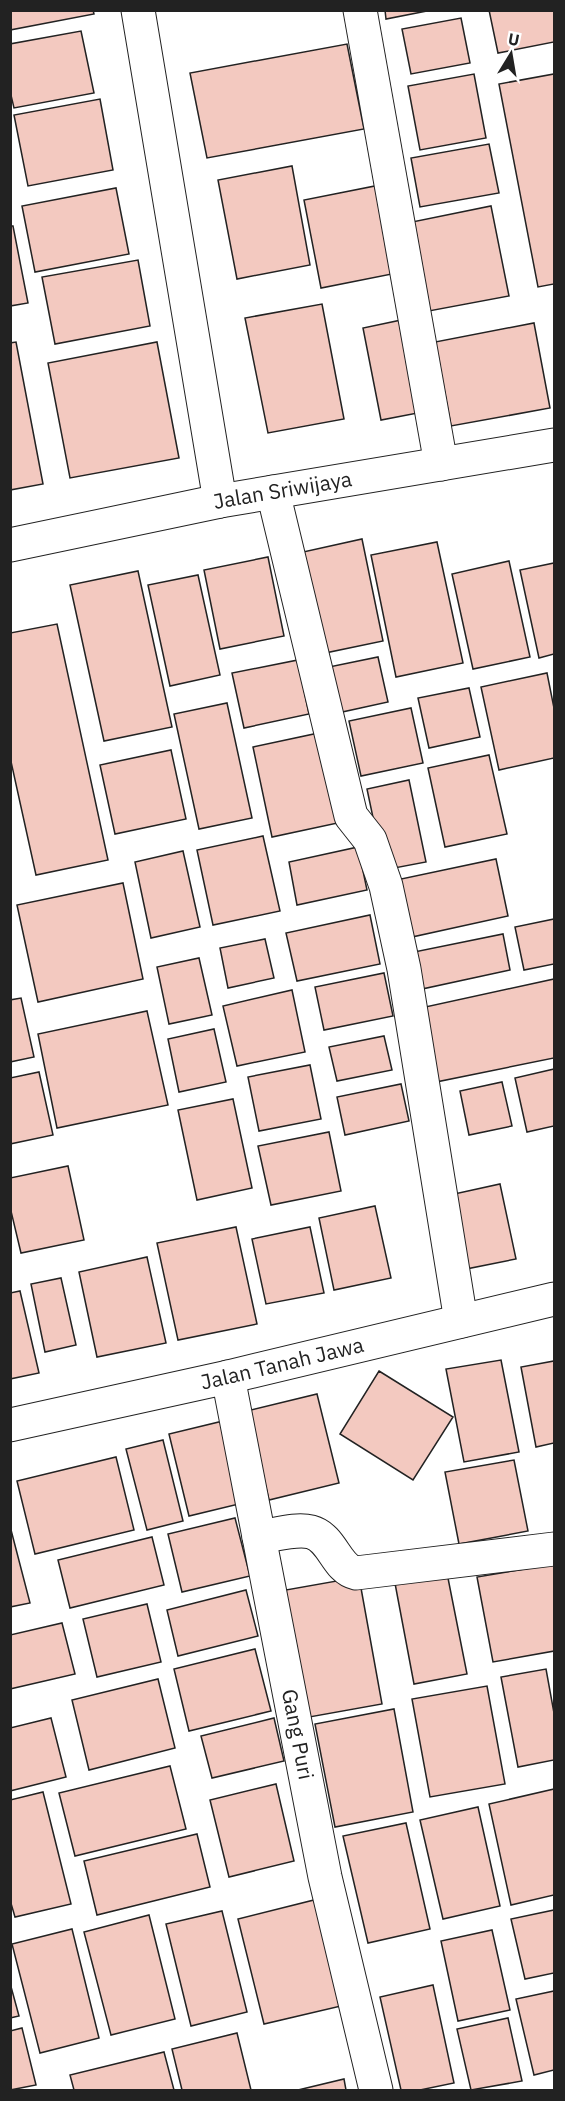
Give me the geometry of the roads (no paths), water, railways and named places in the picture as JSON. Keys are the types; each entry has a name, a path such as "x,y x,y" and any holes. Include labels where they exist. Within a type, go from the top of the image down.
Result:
{"street":[{"path":"138,10 220,501"},
{"path":"360,10 441,464"},
{"name":"Jalan Sriwijaya","path":"10,545 220,501 555,445"},
{"path":"273,492 351,816 370,840 386,886 404,969 461,1321"},
{"name":"Jalan Tanah Jawa","path":"10,1425 228,1377 555,1299"},
{"name":"Gang Puri","path":"228,1377 325,1877 376,2091"},
{"path":"259,1537 303,1531 316,1534 334,1551 346,1569 356,1573 555,1549"}]}
